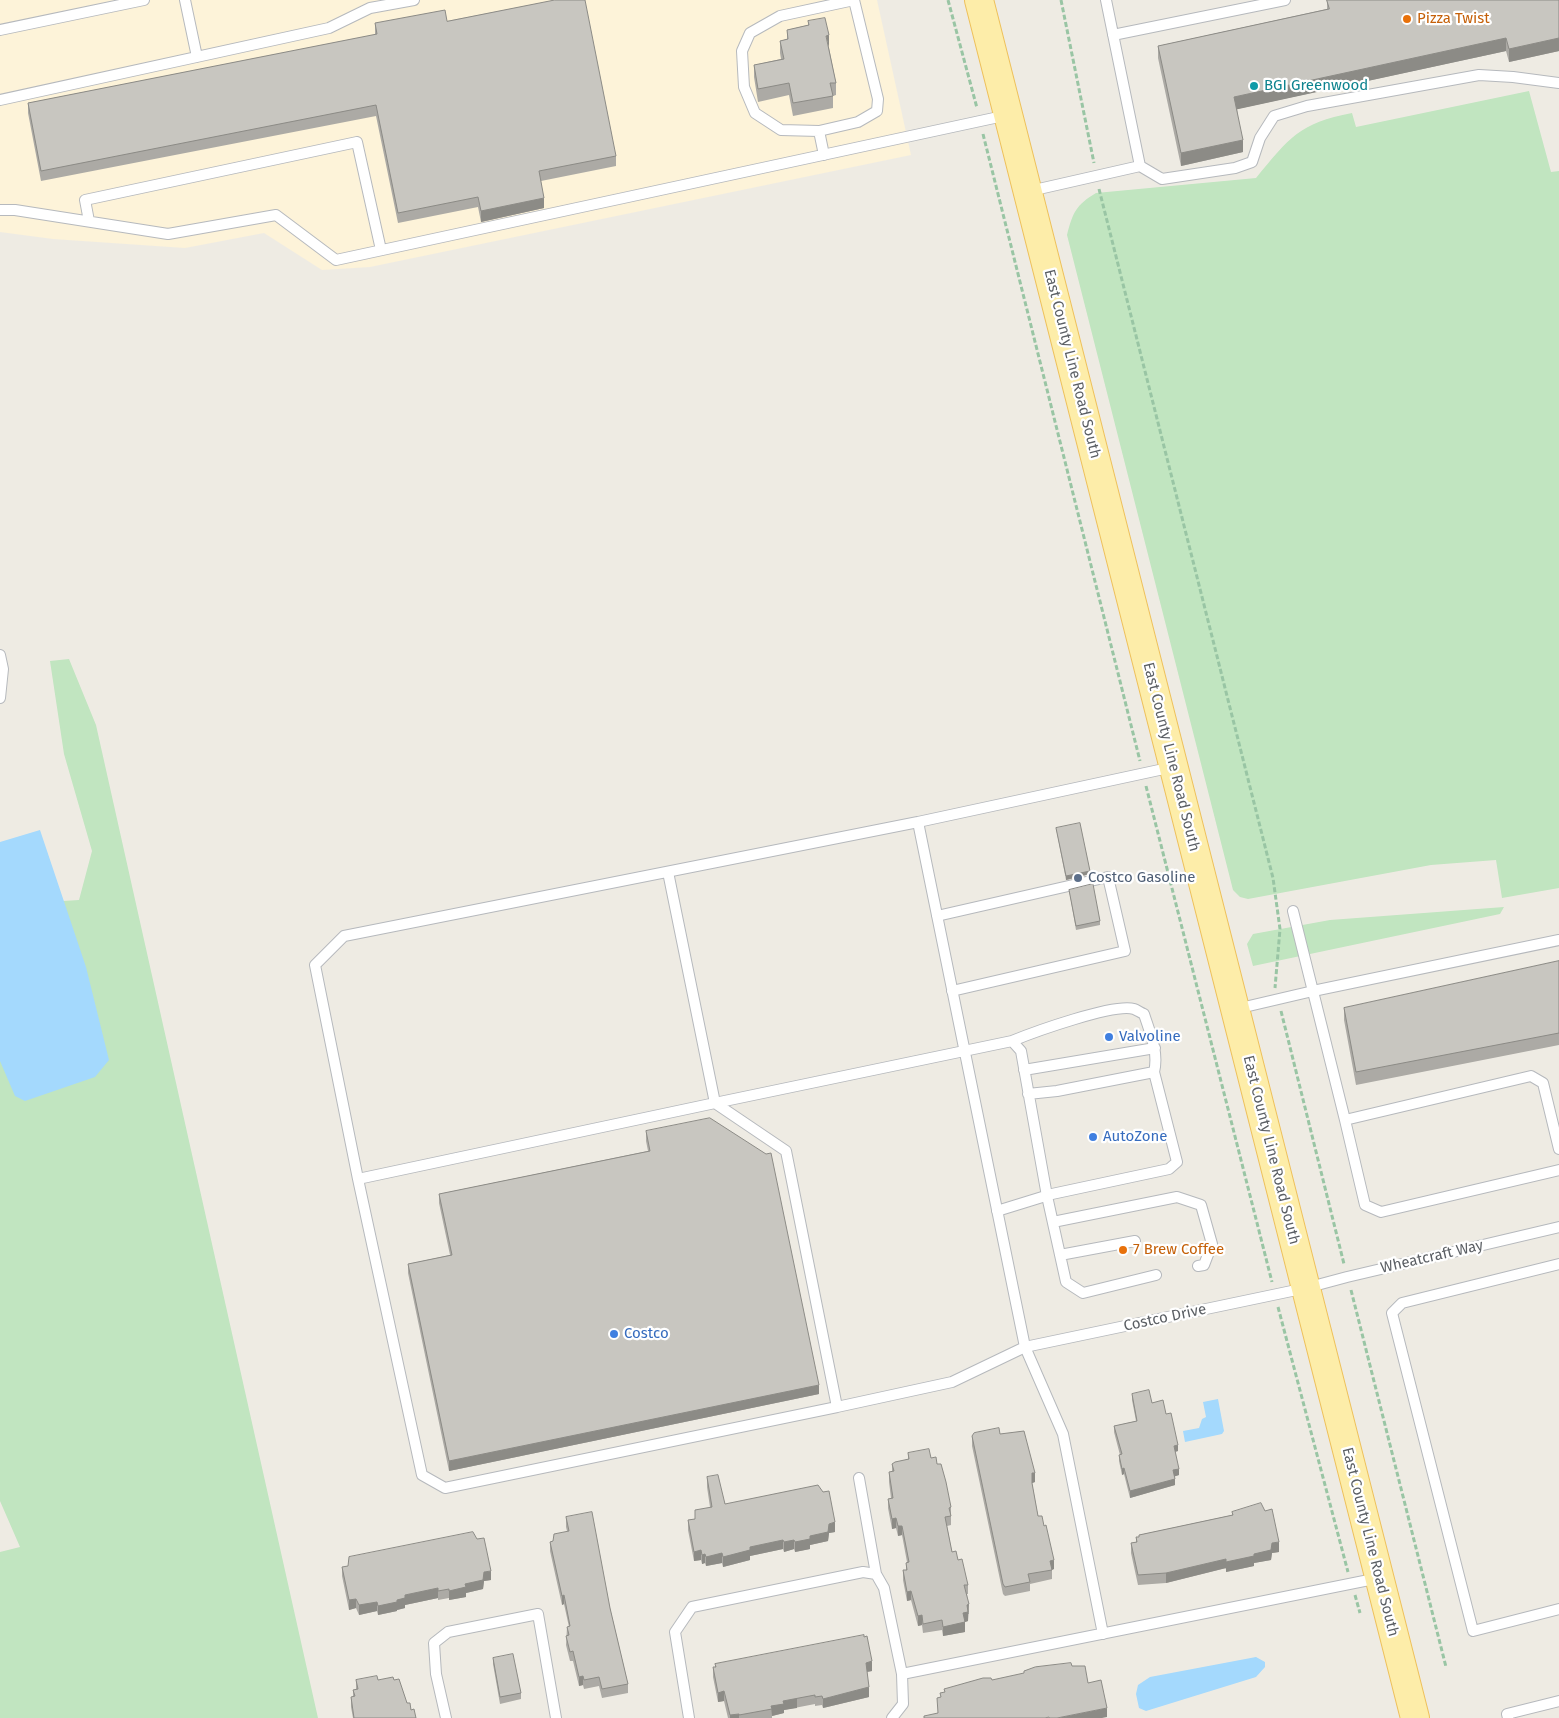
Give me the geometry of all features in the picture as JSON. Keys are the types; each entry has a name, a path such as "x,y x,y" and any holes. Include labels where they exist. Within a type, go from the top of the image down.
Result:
{"main road":[{"name":"East County Line Road South","path":"979,0 1415,1718"}],"lane":[{"path":"0,30 144,0"},
{"path":"185,0 197,57"},
{"path":"0,100 329,28 370,8 414,0"},
{"path":"854,0 878,99 877,111 858,122 818,131 781,130 755,113 744,87 742,51 750,33 780,16 854,0"},
{"path":"1106,0 1140,166"},
{"path":"1113,35 1285,0"},
{"path":"1029,191 1140,166 1162,179 1235,168 1252,162 1260,138 1274,116 1307,106 1479,75 1512,77 1559,84"},
{"path":"0,210 168,234 276,215 336,260 1009,115"},
{"path":"818,131 824,155"},
{"path":"89,222 86,200 357,142 381,250"},
{"path":"0,655 3,669 0,698"},
{"path":"837,1407 786,1151 716,1103 668,872 918,822 1174,767"},
{"path":"918,822 1025,1347 1063,1434 1103,1634"},
{"name":"Costco Drive","path":"668,872 344,936 315,964 358,1179 422,1475 445,1488 837,1407 952,1382 1025,1347 1306,1288"},
{"path":"937,916 1108,877 1125,951 952,991"},
{"path":"1293,911 1365,1205 1381,1212 1559,1170"},
{"path":"1235,1010 1312,991 1559,940"},
{"path":"358,1179 1012,1040 1049,1025 1110,1010 1132,1008 1144,1014 1155,1048 1157,1061 1154,1072 1176,1162 1169,1169 1047,1196 997,1211"},
{"path":"1012,1040 1021,1051 1047,1196 1066,1282 1083,1293 1156,1275"},
{"path":"1024,1070 1155,1048"},
{"path":"1028,1094 1057,1091 1154,1072"},
{"path":"1345,1120 1531,1076 1542,1083 1559,1149"},
{"path":"1053,1222 1177,1197 1201,1205 1212,1244 1204,1265 1198,1266"},
{"name":"Wheatcraft Way","path":"1306,1288 1347,1276 1559,1227"},
{"path":"1060,1255 1135,1241"},
{"path":"1559,1264 1402,1303 1392,1313 1473,1631 1559,1609"},
{"path":"859,1478 876,1574 884,1588 902,1674 903,1704 892,1718"},
{"path":"689,1718 675,1632 692,1607 863,1572 876,1574"},
{"path":"902,1674 1380,1578"},
{"path":"446,1718 436,1674 434,1643 448,1632 538,1614 556,1718"},
{"path":"1508,1718 1507,1714 1559,1702"}],"path":[{"path":"948,0 1275,1295 1360,1613"},
{"path":"1061,0 1097,176 1170,475 1273,878 1280,929 1274,984 1446,1667"}],"shaded area":[{"path":"0,0 877,0 911,155 370,267 322,270 264,233 185,248 53,239 0,232"}],"green space":[{"path":"1529,91 1551,172 1559,171 1559,888 1502,898 1496,860 1431,865 1248,899 1240,897 1233,890 1067,235 1071,220 1080,205 1096,193 1256,178 1277,152 1296,134 1307,127 1334,117 1352,113 1356,127"},
{"path":"69,659 96,725 318,1718 0,1718 0,1552 20,1547 0,1501 0,905 79,900 92,851 64,754 50,661"},
{"path":"1504,907 1500,914 1253,966 1247,944 1253,934 1330,920"}],"water":[{"path":"40,830 86,967 109,1060 95,1077 25,1101 15,1096 0,1061 0,842"},
{"path":"1218,1399 1224,1431 1222,1434 1185,1442 1183,1431 1199,1428 1202,1419 1206,1417 1203,1402"},
{"path":"1256,1657 1265,1662 1265,1667 1256,1677 1146,1711 1139,1708 1136,1694 1138,1685 1150,1677"}],"building":[{"path":"555,0 585,0 616,156 539,171 544,198 481,211 478,197 398,213 376,105 41,171 28,103 377,34 375,23 445,10 447,21"},
{"name":"BGI Greenwood","path":"1327,0 1559,0 1559,38 1509,49 1506,38 1234,97 1243,140 1181,153 1158,46 1329,9"},
{"path":"825,18 829,35 826,36 836,83 830,83 833,96 793,103 789,83 758,89 754,65 784,59 780,41 788,39 787,30 809,25 808,21"},
{"path":"1080,823 1090,871 1066,876 1056,828"},
{"path":"1093,884 1100,921 1076,926 1069,890"},
{"path":"1559,961 1559,1033 1356,1072 1344,1008"},
{"name":"Costco","path":"710,1118 766,1154 771,1153 819,1385 449,1461 408,1264 452,1255 439,1194 650,1151 646,1131"},
{"path":"1149,1390 1152,1403 1163,1400 1166,1414 1171,1413 1178,1445 1174,1446 1179,1469 1173,1470 1175,1479 1130,1491 1124,1468 1122,1469 1119,1455 1122,1454 1114,1426 1137,1421 1132,1394"},
{"path":"999,1428 1000,1434 1024,1431 1035,1473 1032,1473 1032,1483 1038,1516 1042,1516 1044,1526 1046,1525 1054,1560 1050,1561 1052,1570 1028,1574 1030,1582 1005,1587 972,1436 974,1433"},
{"path":"929,1449 931,1458 936,1457 937,1464 941,1464 951,1507 949,1508 951,1516 945,1517 952,1552 956,1551 958,1560 962,1559 968,1585 964,1585 969,1604 967,1605 968,1612 963,1613 965,1622 943,1627 942,1620 923,1624 922,1615 918,1616 911,1591 907,1592 903,1570 907,1570 906,1563 909,1562 902,1526 898,1526 896,1518 892,1519 888,1499 893,1498 889,1472 894,1471 892,1464 909,1459 908,1453"},
{"path":"718,1475 725,1504 818,1485 823,1492 829,1491 835,1522 829,1524 828,1532 810,1536 810,1539 795,1542 794,1540 784,1542 783,1540 750,1547 750,1550 723,1557 722,1553 706,1557 705,1554 702,1555 701,1550 694,1552 688,1520 695,1519 695,1510 712,1507 707,1477"},
{"path":"1261,1503 1265,1511 1272,1509 1279,1542 1272,1543 1271,1550 1226,1562 1226,1559 1166,1573 1138,1575 1131,1543 1137,1542 1136,1537 1139,1537 1139,1535 1233,1515 1232,1512"},
{"path":"592,1512 610,1608 628,1684 602,1689 599,1677 584,1680 583,1676 579,1677 573,1651 570,1652 566,1636 569,1635 567,1627 570,1626 550,1542 553,1541 554,1534 569,1531 566,1517"},
{"path":"473,1532 477,1539 484,1538 491,1571 484,1572 483,1580 465,1584 466,1587 449,1591 449,1589 438,1591 438,1588 405,1595 405,1598 397,1600 397,1602 378,1606 377,1602 359,1605 356,1599 349,1600 342,1567 348,1566 349,1557"},
{"path":"864,1635 864,1637 867,1636 872,1661 866,1663 869,1687 823,1699 822,1696 815,1697 815,1695 783,1701 784,1704 771,1706 772,1709 739,1715 730,1715 724,1691 718,1693 713,1667 716,1667 715,1664"},
{"path":"513,1654 521,1693 500,1697 493,1658"},
{"path":"1071,1663 1072,1666 1085,1666 1088,1683 1101,1680 1107,1708 1057,1718 924,1718 924,1716 938,1713 937,1698 941,1697 940,1693 945,1692 944,1689 983,1678 991,1678 992,1680 1024,1673 1024,1671 1035,1667"},
{"path":"377,1676 378,1680 393,1677 394,1680 399,1679 407,1703 410,1703 411,1710 414,1709 416,1718 354,1718 351,1697 355,1696 353,1690 358,1689 356,1680"}],"place":[{"name":"Pizza Twist","path":"1407,19"},
{"name":"BGI Greenwood","path":"1254,86"},
{"name":"Costco Gasoline","path":"1078,878"},
{"name":"Valvoline","path":"1109,1037"},
{"name":"AutoZone","path":"1093,1137"},
{"name":"7 Brew Coffee","path":"1123,1250"},
{"name":"Costco","path":"614,1334"}]}
